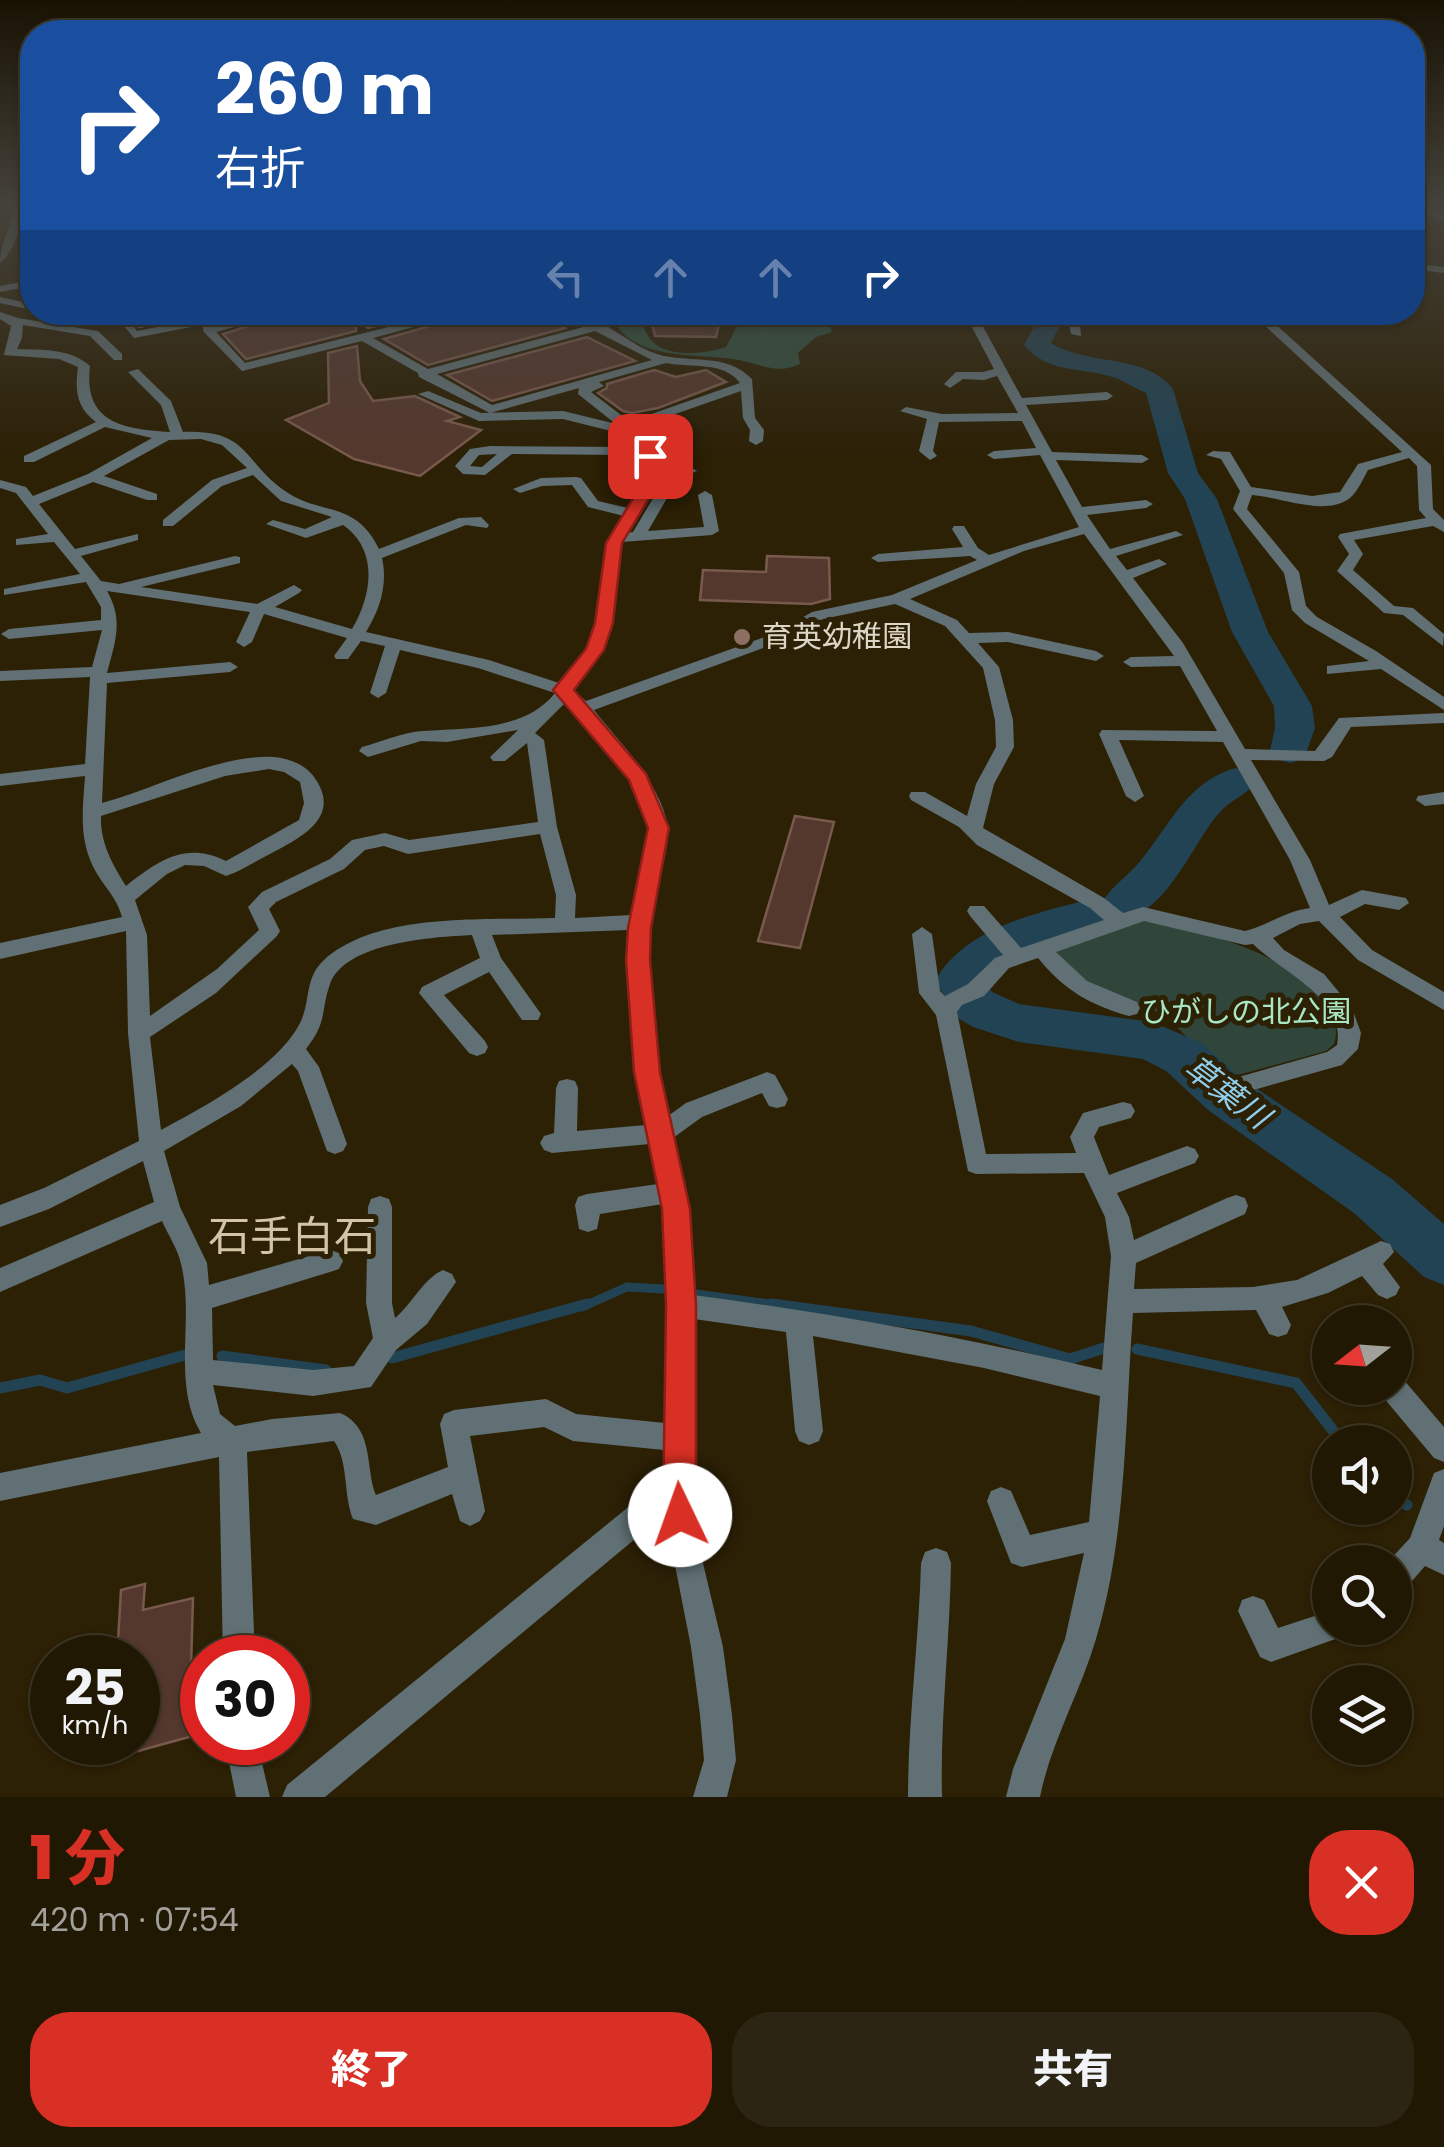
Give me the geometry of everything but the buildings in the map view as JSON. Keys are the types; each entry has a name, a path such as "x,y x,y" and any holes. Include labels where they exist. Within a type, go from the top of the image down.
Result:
{"street":[{"path":"0,315 20,321"},
{"path":"4,354 18,336 16,320"},
{"path":"46,325 94,333 118,357"},
{"path":"127,325 134,335 184,325"},
{"path":"207,325 242,368 414,325"},
{"path":"594,325 664,363"},
{"path":"976,325 1087,529 1126,576 1185,661 1300,860 1322,912 1365,955 1444,1002"},
{"path":"1075,325 1076,334"},
{"path":"1268,325 1424,465 1426,510 1439,524"},
{"path":"423,374 597,327"},
{"path":"365,338 490,409 664,363 726,366 738,371 746,386 756,440"},
{"path":"4,354 63,356 81,362 84,366 79,387 92,414 103,423 170,436 217,438 281,494 344,519 374,556 374,606 360,635 342,656"},
{"path":"664,363 582,391 617,418 641,422 746,386"},
{"path":"950,384 960,376 984,376 999,371"},
{"path":"31,502 93,477 177,431 167,404 134,372"},
{"path":"424,394 479,418 564,415 636,433 656,447 650,456"},
{"path":"906,411 940,417 985,416 1107,396"},
{"path":"985,416 995,436"},
{"path":"930,456 926,451 929,425 940,417"},
{"path":"29,459 103,423"},
{"path":"499,757 531,729 595,650 604,623 616,538 657,466 650,456 625,450 502,458 521,466"},
{"path":"1247,491 1334,498 1346,494 1363,467 1413,453"},
{"path":"994,455 1142,459"},
{"path":"1214,456 1225,455 1247,491"},
{"path":"168,523 217,483 254,470"},
{"path":"640,536 673,476 690,471"},
{"path":"93,477 152,497"},
{"path":"520,489 541,482 576,481 593,504 631,513"},
{"path":"4,488 21,490 109,607 110,624 100,676 91,829 101,863 134,922 139,1033 151,1146 168,1207 194,1263 200,1387 209,1422 233,1443 238,1635"},
{"path":"1247,491 1240,509 1291,572 1298,607 1311,620 1444,705"},
{"path":"616,538 712,532 706,496"},
{"path":"1078,512 1146,504"},
{"path":"274,524 306,534 344,519"},
{"path":"374,556 464,521 482,524"},
{"path":"1439,524 1344,537 1356,554 1345,571 1390,610 1407,611 1443,642"},
{"path":"959,529 973,551 988,561"},
{"path":"583,708 782,636 818,615 896,600 988,561 1087,529"},
{"path":"1108,554 1176,535"},
{"path":"21,542 58,537"},
{"path":"72,554 133,537"},
{"path":"878,558 973,551"},
{"path":"115,588 235,560"},
{"path":"1126,576 1159,564"},
{"path":"9,592 93,581 115,588 259,609 483,664 563,690 583,708 638,778 658,828 640,922 638,960 647,1072 673,1192 681,1305 677,1491 682,1538 707,1646 716,1716 720,1760 710,1797"},
{"path":"244,642 259,609 294,590"},
{"path":"896,600 937,614 967,638 991,666 1004,720 1005,747 986,784 973,830"},
{"path":"9,634 110,624"},
{"path":"967,638 1008,636 1096,656"},
{"path":"378,693 394,644"},
{"path":"1130,662 1185,661"},
{"path":"1334,670 1385,664"},
{"path":"0,676 100,676 230,667"},
{"path":"1135,796 1108,734 1318,757 1326,754 1345,722 1444,718"},
{"path":"368,751 420,736 531,729"},
{"path":"531,729 548,826 566,895 565,925"},
{"path":"440,760 447,737"},
{"path":"92,812 133,802 198,776 273,762 300,771 310,784 314,806 306,825 226,870 207,858 183,857 124,898"},
{"path":"0,780 94,769"},
{"path":"918,796 984,840 1097,903 1120,922"},
{"path":"139,1033 196,998 258,944 270,931 258,907 271,893 350,857 359,845 385,839 408,847 548,826"},
{"path":"977,911 1009,948 1042,949 1143,914 1222,935 1258,936 1296,917 1337,912 1362,896 1399,903"},
{"path":"0,951 134,922"},
{"path":"0,1216 73,1186 230,1102 293,1049 310,1029 316,1013 316,985 325,971 346,955 370,944 420,932 640,922"},
{"path":"479,928 492,961 530,1014"},
{"path":"922,934 930,993 959,1000"},
{"path":"1243,1084 1334,1059 1347,1049 1350,1033 1344,1014 1317,980 1277,955 1258,936"},
{"path":"959,1000 994,968 1009,948"},
{"path":"1042,949 1068,981 1091,997 1129,1008"},
{"path":"477,1047 430,993 492,961"},
{"path":"959,1000 976,1164 1098,1175 1188,1156"},
{"path":"293,1049 308,1067 336,1144"},
{"path":"567,1088 558,1143 661,1133 694,1110 767,1081 777,1099"},
{"path":"1023,1797 1028,1769 1080,1639 1103,1534 1124,1256 1118,1217 1082,1137 1091,1120 1123,1111"},
{"path":"588,1221 587,1205 673,1192"},
{"path":"1124,1256 1236,1206"},
{"path":"0,1280 168,1207"},
{"path":"379,1353 380,1207"},
{"path":"1118,1304 1263,1298 1330,1280 1373,1256 1387,1287"},
{"path":"198,1300 330,1261"},
{"path":"200,1371 313,1383 360,1378 443,1282"},
{"path":"1263,1298 1278,1324"},
{"path":"681,1305 798,1320 984,1354 1112,1386"},
{"path":"798,1320 809,1431"},
{"path":"1407,1405 1444,1448"},
{"path":"470,1510 454,1424 546,1412 573,1427 677,1438"},
{"path":"0,1487 272,1433 340,1427 350,1436 355,1450 358,1497 363,1509 376,1510 463,1475"},
{"path":"1412,1568 1436,1555 1444,1483"},
{"path":"300,1797 658,1500 677,1491"},
{"path":"1001,1500 1022,1552 1103,1534"},
{"path":"925,1797 924,1735 935,1634 936,1563"},
{"path":"1253,1611 1271,1646 1312,1632"},
{"path":"247,1765 254,1797"}],"green space":[{"path":"617,325 643,325 653,342 672,351 695,353 726,347 738,325 829,325 832,332 816,337 798,353 800,364 782,369 649,348 634,342"},
{"name":"ひがしの北公園","path":"1147,919 1246,948 1291,972 1329,1012 1336,1029 1334,1044 1326,1051 1230,1077 1170,1021 1149,1007 1098,991 1072,973 1056,951"}],"waterway":[{"name":"草葉川","path":"1048,325 1037,345 1058,359 1123,371 1159,389 1183,473 1201,499 1250,632 1293,706 1295,728 1290,750"},
{"name":"草葉川","path":"1125,902 1154,875 1206,801 1236,781"},
{"name":"草葉川","path":"1093,914 994,947 959,981 975,1005 990,1014 1019,1023 1152,1041 1184,1057 1226,1095 1373,1196 1444,1259"},
{"path":"582,1307 627,1287 663,1289"},
{"path":"696,1294 791,1307"},
{"path":"392,1358 587,1304"},
{"path":"772,1304 971,1331 1070,1359 1104,1348"},
{"path":"1137,1349 1296,1383 1329,1425"},
{"path":"0,1388 40,1380 67,1388 185,1355"},
{"path":"222,1356 326,1370"}],"place":[{"name":"育英幼稚園","path":"742,637"}],"district":[{"name":"石手白石","path":"292,1236"}],"route":[{"path":"650,456 656,460 654,477 614,543 604,623 595,650 563,690 583,708 638,778 658,828 639,928 638,960 647,1072 676,1209 681,1305 677,1452 680,1515"}]}
